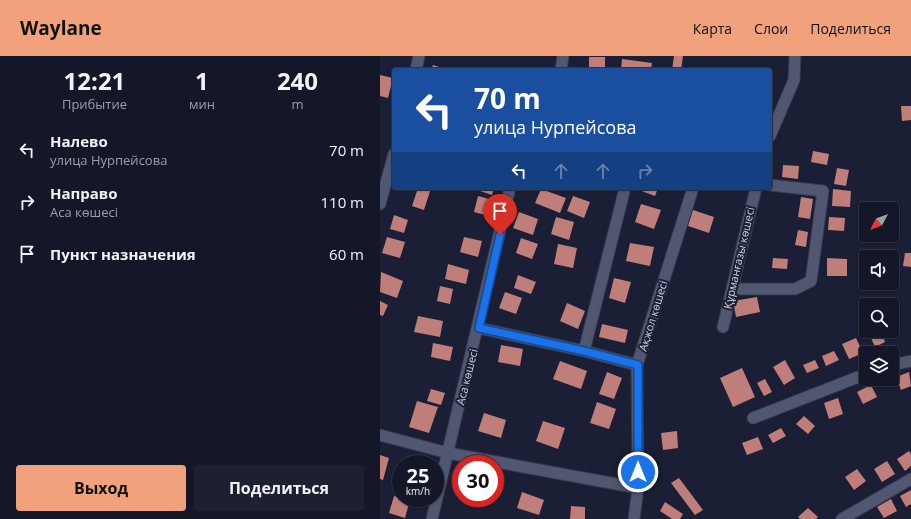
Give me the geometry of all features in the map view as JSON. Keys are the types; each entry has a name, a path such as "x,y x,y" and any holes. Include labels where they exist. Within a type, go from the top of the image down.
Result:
{"street":[{"path":"416,68 419,56"},
{"path":"561,68 563,56"},
{"path":"772,131 794,80 795,56"},
{"path":"380,204 392,161"},
{"path":"732,289 795,289 811,281 823,191 772,185"},
{"name":"Аса көшесі","path":"432,519 479,328 510,190"},
{"path":"584,351 624,190"},
{"name":"Ақжол көшесі","path":"634,519 638,488 638,365 692,190"},
{"name":"Құрманғазы көшесі","path":"723,327 756,190"},
{"path":"479,328 584,351 638,365"},
{"path":"899,364 911,361"},
{"path":"753,418 859,377"},
{"path":"380,435 448,453 638,488"},
{"path":"842,519 911,479"}],"building":[{"path":"674,56 683,56 681,68 672,68"},
{"path":"589,57 605,57 605,68 589,68"},
{"path":"622,59 652,63 651,68 621,68"},
{"path":"433,65 442,68 432,68"},
{"path":"380,75 392,78 388,98 380,96"},
{"path":"901,106 911,106 911,120 902,121"},
{"path":"813,151 829,154 827,165 811,162"},
{"path":"783,165 799,166 798,179 782,177"},
{"path":"837,168 849,170 846,186 834,184"},
{"path":"833,189 851,191 850,207 832,206"},
{"path":"417,190 430,190 424,210 412,206"},
{"path":"477,190 493,190 492,195"},
{"path":"541,190 566,198 560,213 535,203"},
{"path":"639,190 657,190 655,196"},
{"path":"478,196 489,199 485,215 474,212"},
{"path":"573,196 590,202 584,218 567,211"},
{"path":"801,197 813,199 810,219 798,217"},
{"path":"641,204 661,210 654,229 635,222"},
{"path":"693,210 714,217 709,233 688,226"},
{"path":"519,212 538,219 533,235 513,228"},
{"path":"394,215 408,220 404,233 390,229"},
{"path":"556,217 574,222 569,240 551,234"},
{"path":"829,217 845,218 844,231 828,230"},
{"path":"798,230 808,232 806,247 795,245"},
{"path":"387,237 405,242 400,258 382,253"},
{"path":"464,237 482,241 478,257 460,252"},
{"path":"521,238 538,244 532,259 516,253"},
{"path":"630,243 654,247 650,266 626,261"},
{"path":"558,244 577,248 573,268 554,264"},
{"path":"905,253 911,253 911,267 903,266"},
{"path":"773,258 788,259 787,269 772,268"},
{"path":"827,258 847,259 847,276 827,276"},
{"path":"448,264 469,270 466,284 445,279"},
{"path":"381,272 403,281 397,298 380,292"},
{"path":"518,275 536,282 531,294 514,288"},
{"path":"614,278 631,282 625,303 609,298"},
{"path":"440,286 453,289 450,304 437,301"},
{"path":"505,292 522,298 516,314 499,308"},
{"path":"757,297 760,312 736,317 733,301"},
{"path":"380,301 388,305 383,316 380,315"},
{"path":"567,303 585,311 578,329 560,321"},
{"path":"418,316 443,321 440,337 414,332"},
{"path":"602,324 628,330 625,343 599,337"},
{"path":"856,338 860,346 859,355 849,359 842,344"},
{"path":"871,338 884,338 885,342 875,346"},
{"path":"433,343 453,347 450,361 431,357"},
{"path":"501,345 523,349 520,366 498,362"},
{"path":"834,351 839,360 826,366 822,356"},
{"path":"785,360 795,378 784,385 773,367"},
{"path":"815,360 819,368 807,373 803,365"},
{"path":"560,361 587,371 581,389 553,379"},
{"path":"742,368 755,397 733,407 720,378"},
{"path":"607,372 622,378 614,399 599,394"},
{"path":"909,372 911,386 901,390 899,385 899,376"},
{"path":"765,379 772,392 764,396 757,383"},
{"path":"872,386 877,397 863,404 857,392"},
{"path":"431,389 445,393 441,405 427,401"},
{"path":"838,398 843,414 829,419 824,403"},
{"path":"417,401 438,407 429,433 409,427"},
{"path":"597,402 616,409 609,429 590,423"},
{"path":"484,413 506,420 501,438 478,431"},
{"path":"804,416 815,426 808,434 796,424"},
{"path":"543,421 565,428 558,449 536,441"},
{"path":"781,428 786,436 773,443 768,435"},
{"path":"677,431 678,448 663,450 661,433"},
{"path":"758,437 763,449 747,455 742,443"},
{"path":"909,451 911,454 911,466 905,471 897,459"},
{"path":"380,455 389,458 383,480 380,479"},
{"path":"887,461 895,474 882,482 874,469"},
{"path":"857,469 866,481 854,490 845,477"},
{"path":"679,478 703,510 695,515 671,483"},
{"path":"911,490 911,504 906,507 900,496"},
{"path":"522,492 544,500 539,515 517,508"},
{"path":"891,499 897,511 884,518 877,507"},
{"path":"665,502 683,514 680,519 672,519 660,511"},
{"path":"392,503 392,507 408,507 405,518 389,513"},
{"path":"571,506 585,507 585,519 570,519"},
{"path":"808,508 818,517 816,519 800,519 798,517"}],"route":[{"path":"500,235 479,328 584,351 638,365 638,472"}]}
